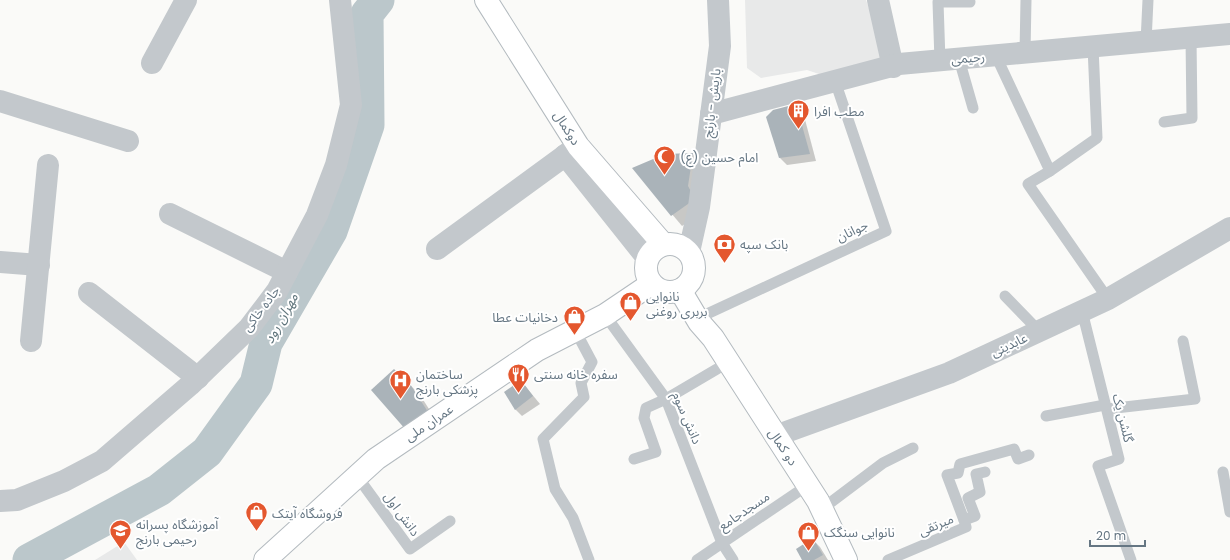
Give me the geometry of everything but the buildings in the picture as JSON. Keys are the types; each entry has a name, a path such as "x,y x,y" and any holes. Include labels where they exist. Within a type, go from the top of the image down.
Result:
{"main road":[{"name":"دوکمال","path":"486,0 572,151 664,244"},
{"path":"664,244 678,245 689,252 694,262 694,267 685,286 670,293 659,290 651,284 646,271 647,258 654,249 664,244"},
{"name":"عمران ملی","path":"265,560 376,460 536,350 605,315 651,284"},
{"name":"دو کمال","path":"685,286 709,314 713,338"},
{"name":"دو کمال","path":"685,286 699,322 713,338 808,485 822,509 846,560"}],"street":[{"path":"152,63 186,0"},
{"name":"جاده خاکی","path":"0,501 17,500 64,481 102,461 198,378 249,328 277,291 317,215 336,165 352,105 340,0"},
{"name":"باریش - بارنج","path":"689,252 699,207 720,46 718,0"},
{"path":"878,0 894,66"},
{"name":"رحیمی","path":"711,114 894,66 1230,34"},
{"path":"0,101 128,141"},
{"path":"437,249 572,151 647,258"},
{"path":"31,341 48,165"},
{"path":"170,214 287,272"},
{"name":"عابدینی","path":"775,436 949,373 1108,299 1230,228"},
{"path":"0,262 38,265"},
{"path":"89,293 198,378"}],"lane":[{"path":"1025,53 1026,0"},
{"path":"1146,42 1148,0"},
{"path":"970,2 938,2 950,60 973,108"},
{"path":"1164,122 1192,118 1191,38"},
{"path":"1092,47 1097,138 1050,171 1028,184 1108,299"},
{"path":"996,56 1050,171"},
{"name":"جوانان","path":"709,314 886,231 835,81"},
{"path":"1005,296 1039,331"},
{"name":"گلشن یک","path":"1082,311 1119,459 1098,466 1131,560"},
{"name":"دانش سوم","path":"605,315 666,399 722,543 733,560"},
{"path":"575,330 592,362 581,383 584,397 543,439 555,489 573,518 589,560"},
{"path":"1046,416 1106,407 1195,399 1184,341"},
{"path":"634,460 656,452 644,418 646,408 666,399 717,369"},
{"path":"822,509 883,463 913,448"},
{"path":"964,520 947,476 958,473 960,464 1014,449 1018,459 1029,455"},
{"name":"میرتقی","path":"888,560 966,527 964,520 975,516 968,498 980,492 976,474 985,472"},
{"path":"1222,472 1230,512"},
{"name":"دانش اول","path":"357,476 410,549 450,521"},
{"name":"مسجدجامع","path":"697,560 808,485"}],"shaded area":[{"path":"745,0 866,0 888,63 831,78 807,70 761,78 747,68"},
{"name":"آموزشگاه پسرانه رحیمی بارنج","path":"124,542 137,560 95,560"}],"waterway":[{"name":"مهران رود","path":"29,560 159,490 207,452 256,384 266,343 331,231 368,125 367,14 378,0"}],"place":[{"name":"مطب افرا","path":"798,130"},
{"name":"امام حسین (ع)","path":"664,176"},
{"name":"بانک سپه","path":"724,264"},
{"name":"نانوایی بربری روغنی","path":"630,322"},
{"name":"دخانیات عطا","path":"574,336"},
{"name":"سفره خانه سنتی","path":"518,394"},
{"name":"ساختمان پزشکی بارنج","path":"401,400"},
{"name":"فروشگاه آیتک","path":"257,532"},
{"name":"آموزشگاه پسرانه رحیمی بارنج","path":"120,550"},
{"name":"نانوایی سنگک","path":"809,552"}]}
